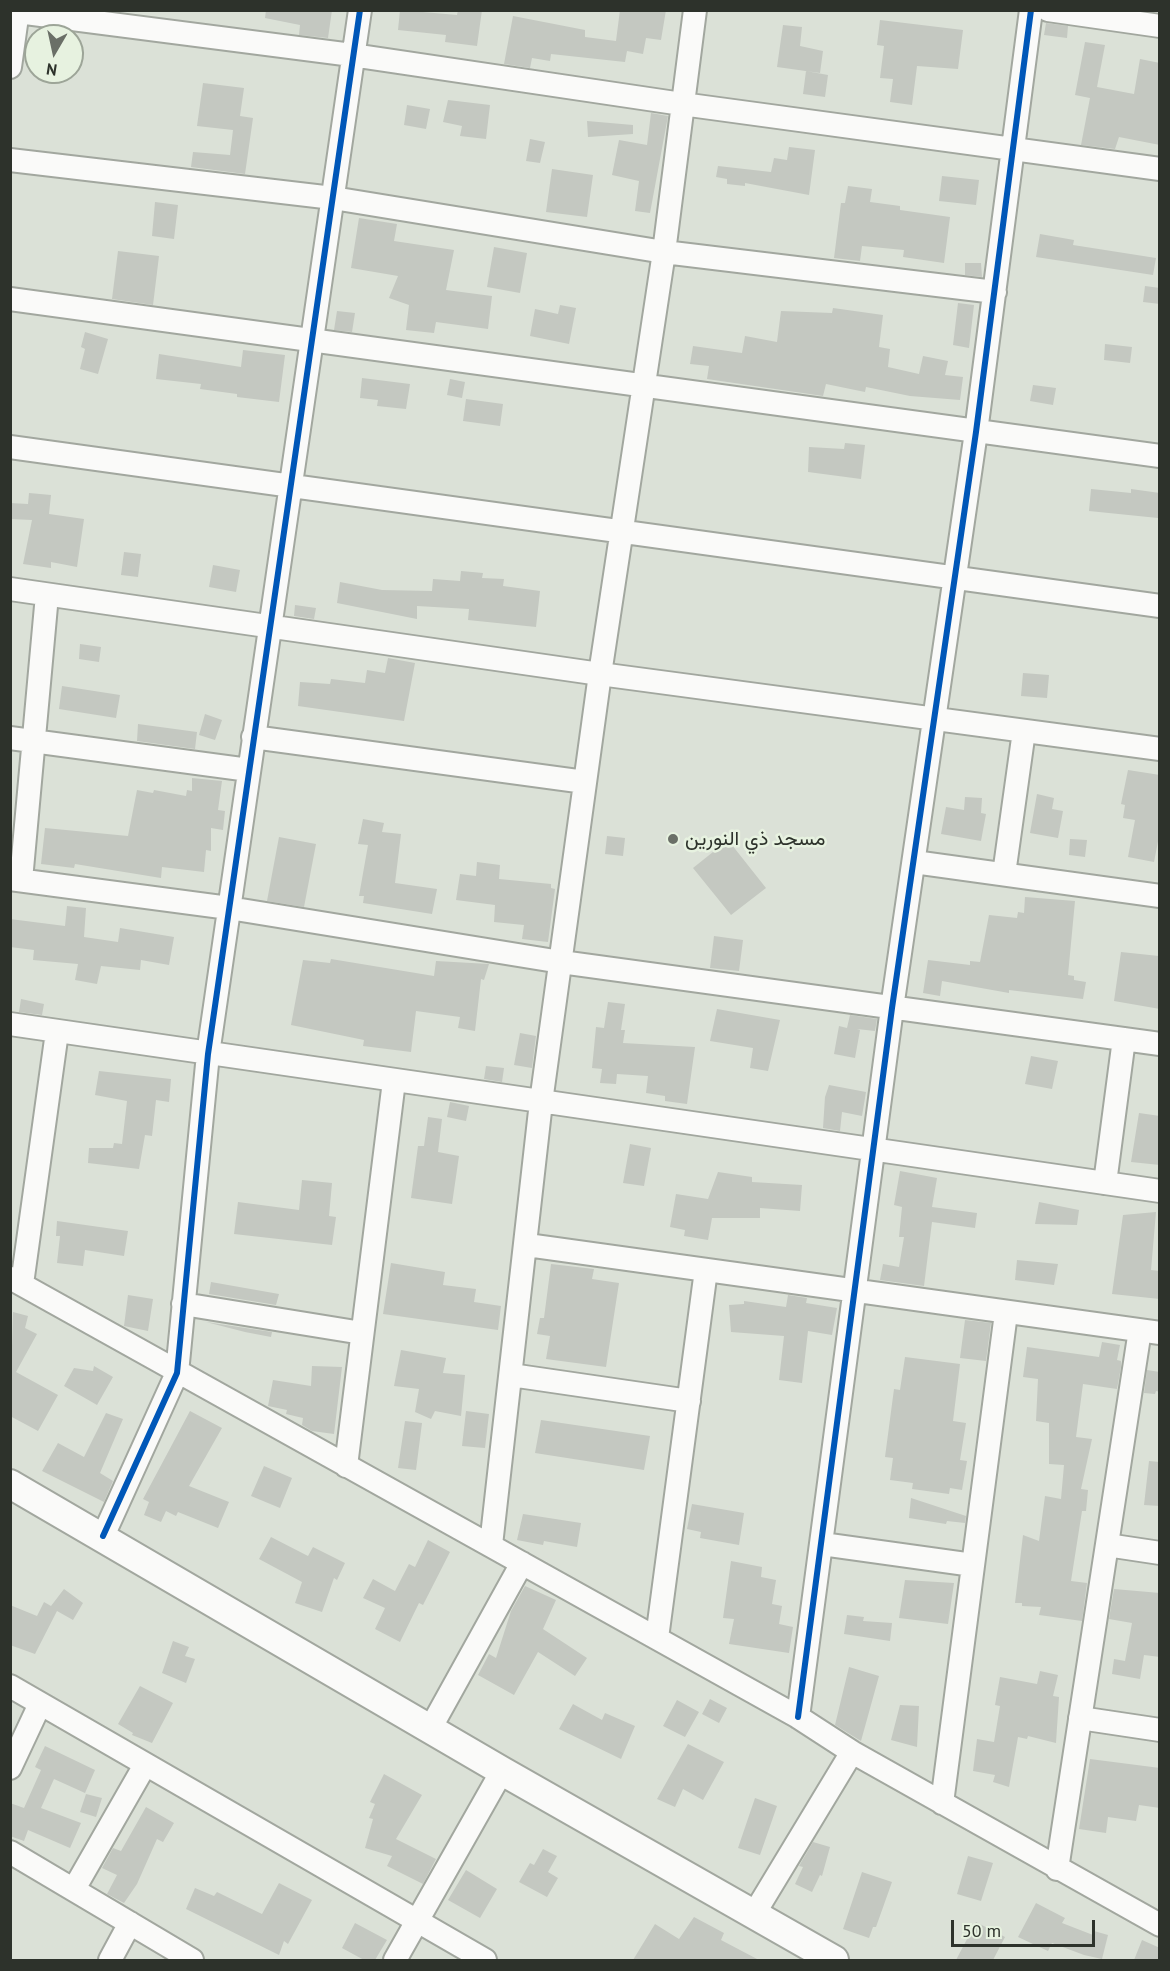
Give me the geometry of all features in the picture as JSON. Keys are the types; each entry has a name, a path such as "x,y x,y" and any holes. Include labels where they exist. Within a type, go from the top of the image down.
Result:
{"street":[{"path":"103,1536 177,1373 208,1054 310,340 360,10"},
{"path":"491,1545 542,1102 600,674 664,252 696,10"},
{"path":"798,1717 892,1008 976,432 1031,10"},
{"path":"1048,10 1160,26"},
{"path":"10,67 16,11 352,55 682,104 1160,169"},
{"path":"10,160 333,198 664,252 995,292"},
{"path":"10,299 1160,456"},
{"path":"10,447 1160,606"},
{"path":"10,589 269,624 600,674 1160,750"},
{"path":"47,595 21,740 16,880 229,908 561,962 1160,1044"},
{"path":"1005,874 1024,730"},
{"path":"253,737 585,782"},
{"path":"21,740 249,770"},
{"path":"914,862 1160,896"},
{"path":"10,1024 1160,1191"},
{"path":"57,1032 16,1281 177,1373 798,1717 852,1752 1160,1925"},
{"path":"1105,1183 1124,1040"},
{"path":"346,1466 394,1081"},
{"path":"527,1245 1150,1332 1107,1545 1057,1869"},
{"path":"657,1638 706,1270"},
{"path":"183,1304 362,1332"},
{"path":"942,1803 1006,1313"},
{"path":"511,1375 689,1401"},
{"path":"10,1484 103,1536 501,1772 832,1960"},
{"path":"822,1544 973,1565"},
{"path":"1107,1545 1160,1553"},
{"path":"430,1729 522,1563"},
{"path":"10,1686 485,1960"},
{"path":"10,1768 40,1704"},
{"path":"1080,1718 1160,1730"},
{"path":"754,1914 852,1752"},
{"path":"74,1889 145,1765"},
{"path":"395,1960 501,1772"},
{"path":"10,1852 192,1960"},
{"path":"110,1960 130,1923"}],"building":[{"path":"266,10 332,10 328,38 299,35 300,25 265,18"},
{"path":"400,10 457,15 458,10 482,10 477,46 445,42 446,35 398,30"},
{"path":"620,10 666,10 661,40 646,38 643,54 627,51 625,62 551,54 550,61 532,58 530,68 504,64 513,16 585,30 585,37 616,41"},
{"path":"880,20 963,30 958,69 917,66 912,105 890,102 893,79 880,78 884,46 877,45"},
{"path":"1046,23 1068,26 1067,38 1044,35"},
{"path":"783,25 802,27 800,46 823,51 820,73 777,67"},
{"path":"1085,42 1105,45 1097,87 1134,94 1140,59 1160,63 1160,145 1119,137 1115,149 1081,145 1090,98 1075,95"},
{"path":"806,71 828,75 825,97 803,94"},
{"path":"203,83 244,88 240,116 253,118 245,174 191,167 193,152 230,155 233,130 197,126"},
{"path":"448,100 490,105 486,139 460,136 462,126 443,122"},
{"path":"407,105 430,109 426,129 404,125"},
{"path":"651,113 668,116 650,213 635,211 639,181 612,175 619,140 647,145"},
{"path":"587,121 633,125 633,134 588,137"},
{"path":"530,139 545,142 540,163 526,161"},
{"path":"789,147 815,150 809,195 745,183 745,186 727,184 727,179 716,177 718,166 771,172 774,158 787,160"},
{"path":"552,169 593,175 587,217 546,212"},
{"path":"942,176 979,180 976,205 939,201"},
{"path":"848,186 872,189 870,202 900,206 900,210 950,217 944,263 903,257 904,250 862,246 860,261 834,258 841,203 845,203"},
{"path":"155,202 178,205 174,239 152,236"},
{"path":"359,218 397,224 394,241 454,250 446,290 492,296 488,329 436,322 434,333 406,330 409,305 389,298 398,276 351,268"},
{"path":"1040,234 1074,240 1073,245 1156,258 1153,275 1036,257"},
{"path":"494,247 527,253 520,293 487,287"},
{"path":"118,251 159,256 153,305 112,299"},
{"path":"965,263 981,263 982,277 965,275"},
{"path":"1145,286 1160,288 1160,304 1143,302"},
{"path":"958,303 974,305 969,348 953,345"},
{"path":"560,305 576,308 569,344 530,336 535,309 558,314"},
{"path":"833,308 883,315 879,347 890,349 888,367 919,374 923,356 948,361 945,375 963,377 960,400 910,396 866,387 865,392 826,384 823,396 707,379 709,366 690,364 693,346 742,353 745,336 777,342 781,311 832,313"},
{"path":"337,311 355,313 352,332 334,330"},
{"path":"85,332 108,339 98,374 80,369 85,349 81,347"},
{"path":"1105,344 1132,347 1130,363 1104,360"},
{"path":"243,350 285,355 279,402 237,397 237,394 200,389 201,384 156,379 159,354 241,367"},
{"path":"362,378 410,384 406,409 377,406 378,400 360,398"},
{"path":"450,379 465,382 462,398 447,395"},
{"path":"1033,385 1056,388 1053,405 1030,401"},
{"path":"466,399 503,404 500,426 463,421"},
{"path":"845,443 865,445 861,479 808,472 809,447 844,449"},
{"path":"1091,489 1131,493 1131,489 1160,493 1158,518 1089,511"},
{"path":"29,493 51,495 49,514 84,519 77,567 51,562 51,568 23,564 32,520 10,519 10,503 28,504"},
{"path":"124,552 141,554 138,577 121,575"},
{"path":"213,565 240,570 236,592 209,587"},
{"path":"461,571 483,573 482,578 504,579 503,586 540,591 536,627 468,620 469,609 417,606 417,619 337,603 340,582 382,590 432,591 433,579 460,581"},
{"path":"295,605 316,608 314,619 294,616"},
{"path":"80,644 101,647 99,662 79,659"},
{"path":"388,658 415,663 404,721 298,706 300,682 330,684 331,679 365,683 367,670 385,673"},
{"path":"1023,673 1049,675 1047,698 1021,696"},
{"path":"62,686 120,695 116,718 59,709"},
{"path":"205,714 222,720 215,740 199,735"},
{"path":"138,724 197,732 195,749 137,741"},
{"path":"1128,770 1160,775 1160,831 1154,862 1128,857 1135,820 1123,818 1125,805 1121,804"},
{"path":"192,778 222,781 218,810 225,811 223,830 211,828 211,851 206,850 204,872 162,867 161,878 75,864 74,868 41,864 45,828 128,836 137,790 153,793 154,790 186,796 187,790 192,791"},
{"path":"1037,794 1054,798 1052,809 1063,811 1058,838 1030,833"},
{"path":"965,797 982,798 981,813 986,814 981,841 941,834 946,807 964,810"},
{"path":"363,819 384,823 382,832 401,834 395,883 437,889 432,914 363,903 364,896 359,896 368,845 358,844"},
{"path":"607,836 625,838 623,856 605,854"},
{"path":"279,837 316,844 304,907 267,901"},
{"path":"1070,839 1087,840 1085,857 1069,855"},
{"path":"728,840 766,888 731,915 693,868"},
{"path":"477,862 500,865 499,879 551,884 551,888 555,889 548,942 522,939 524,925 494,922 495,905 456,900 460,874 476,876"},
{"path":"1025,897 1075,901 1068,975 1074,976 1074,980 1086,982 1083,999 1009,990 1009,993 942,981 940,996 923,993 928,960 970,965 970,961 980,962 989,915 1017,918 1018,912 1024,913"},
{"path":"67,906 86,908 84,937 118,942 120,928 174,937 169,965 141,960 140,970 101,966 97,984 75,980 78,964 33,960 34,950 10,947 10,919 65,926"},
{"path":"714,936 743,940 739,971 710,968"},
{"path":"1121,952 1159,956 1160,1009 1114,1001"},
{"path":"331,959 434,976 436,961 489,964 484,980 481,979 475,1031 458,1028 460,1017 416,1011 411,1052 363,1046 364,1040 291,1025 303,960 330,963"},
{"path":"21,999 44,1004 42,1015 19,1012"},
{"path":"608,1002 625,1004 621,1030 625,1030 623,1043 695,1047 687,1104 665,1101 665,1096 646,1093 648,1076 617,1074 616,1084 600,1083 602,1069 592,1068 596,1027 604,1028"},
{"path":"717,1009 780,1020 768,1071 750,1068 753,1048 710,1041"},
{"path":"850,1015 877,1019 875,1031 857,1029 860,1030 855,1058 834,1054 839,1026 847,1028"},
{"path":"520,1033 536,1036 532,1068 514,1065"},
{"path":"1031,1056 1058,1061 1052,1089 1025,1084"},
{"path":"486,1066 504,1068 502,1082 484,1079"},
{"path":"99,1071 171,1079 169,1102 156,1100 152,1136 145,1135 139,1169 88,1163 89,1148 113,1148 114,1143 122,1144 127,1101 95,1095"},
{"path":"829,1085 866,1092 862,1116 842,1112 840,1131 823,1128 825,1097"},
{"path":"450,1102 469,1106 466,1121 447,1117"},
{"path":"1139,1113 1160,1116 1160,1165 1131,1162"},
{"path":"428,1117 442,1119 438,1152 459,1156 452,1204 411,1198 418,1146 424,1146"},
{"path":"630,1144 651,1148 644,1186 623,1183"},
{"path":"900,1171 937,1178 932,1207 977,1213 975,1228 932,1222 924,1286 880,1280 883,1264 899,1267 904,1237 899,1237 902,1207 894,1205"},
{"path":"718,1172 752,1177 752,1182 802,1185 800,1211 760,1208 760,1218 712,1218 708,1240 684,1236 685,1230 670,1227 676,1194 708,1199"},
{"path":"302,1180 332,1183 329,1216 336,1217 332,1245 234,1234 238,1202 299,1210"},
{"path":"1039,1202 1079,1210 1077,1225 1035,1224"},
{"path":"1156,1212 1151,1270 1160,1271 1160,1299 1112,1294 1123,1215"},
{"path":"57,1221 128,1231 124,1256 85,1250 83,1266 57,1263 60,1236 56,1236"},
{"path":"1017,1260 1058,1264 1054,1285 1015,1280"},
{"path":"391,1263 445,1272 443,1285 476,1289 474,1302 501,1306 498,1330 383,1314"},
{"path":"551,1264 594,1269 592,1279 619,1283 606,1367 546,1359 550,1336 537,1334 540,1318 544,1318"},
{"path":"211,1282 279,1294 276,1305 209,1294"},
{"path":"128,1295 153,1299 148,1331 124,1326"},
{"path":"788,1295 807,1298 806,1303 837,1308 832,1335 808,1331 802,1383 779,1380 784,1336 731,1332 729,1305 744,1304 744,1301 786,1307"},
{"path":"13,1312 28,1316 25,1328 37,1334 16,1372 58,1395 38,1431 10,1416"},
{"path":"965,1320 991,1323 986,1361 960,1358"},
{"path":"206,1322 272,1332 271,1337"},
{"path":"1102,1342 1120,1345 1117,1360 1121,1361 1121,1367 1117,1389 1083,1384 1076,1437 1092,1439 1081,1489 1088,1490 1086,1511 1082,1511 1071,1581 1087,1583 1082,1621 1039,1615 1041,1607 1022,1606 1022,1603 1015,1603 1023,1535 1039,1541 1045,1496 1061,1499 1064,1465 1049,1464 1049,1423 1036,1421 1038,1379 1023,1377 1027,1347 1099,1357"},
{"path":"401,1350 446,1358 443,1373 465,1375 461,1416 435,1411 431,1419 415,1412 419,1389 394,1386"},
{"path":"905,1357 960,1364 953,1421 966,1423 960,1460 967,1461 962,1490 950,1488 949,1494 912,1489 913,1483 890,1480 893,1458 885,1457 894,1389 900,1390"},
{"path":"94,1366 113,1377 97,1405 64,1386 74,1368 93,1371"},
{"path":"312,1366 342,1367 334,1434 312,1431 302,1425 303,1418 286,1414 287,1410 268,1406 273,1380 311,1386"},
{"path":"1147,1370 1160,1372 1160,1392 1144,1393"},
{"path":"190,1411 222,1428 189,1486 229,1502 218,1528 178,1512 176,1516 166,1511 161,1522 144,1515 149,1502 143,1499"},
{"path":"466,1411 489,1414 485,1448 462,1446"},
{"path":"106,1413 123,1419 100,1473 113,1481 104,1502 42,1471 58,1443 84,1457"},
{"path":"541,1420 650,1436 644,1470 535,1453"},
{"path":"405,1421 422,1423 416,1470 398,1468"},
{"path":"1149,1461 1160,1462 1160,1506 1144,1505"},
{"path":"264,1466 292,1478 280,1508 251,1496"},
{"path":"911,1498 966,1516 965,1523 947,1521 946,1524 909,1518"},
{"path":"692,1504 744,1513 739,1545 700,1538 701,1532 687,1529"},
{"path":"523,1514 581,1523 577,1547 544,1541 543,1545 517,1540"},
{"path":"271,1537 308,1556 313,1547 345,1563 337,1580 334,1578 322,1612 295,1603 302,1582 259,1559"},
{"path":"428,1540 450,1552 423,1605 419,1603 400,1642 375,1629 385,1608 363,1598 373,1579 395,1591 409,1564 415,1567"},
{"path":"731,1561 762,1567 761,1577 776,1580 772,1604 782,1606 779,1624 793,1627 789,1653 729,1644 734,1619 723,1618"},
{"path":"905,1580 954,1583 948,1624 899,1618"},
{"path":"525,1586 556,1600 543,1629 587,1658 575,1676 538,1652 514,1695 478,1675 489,1654 496,1658 511,1611"},
{"path":"64,1589 83,1603 73,1620 57,1611 35,1654 10,1645 10,1605 37,1616 44,1602 51,1606"},
{"path":"1114,1589 1160,1593 1160,1657 1144,1655 1140,1679 1112,1674 1114,1659 1125,1661 1132,1623 1109,1619"},
{"path":"847,1615 864,1617 863,1621 892,1623 890,1641 844,1634"},
{"path":"173,1641 189,1647 185,1656 195,1659 186,1683 162,1673"},
{"path":"849,1667 879,1676 861,1741 835,1725"},
{"path":"1040,1671 1058,1675 1053,1696 1059,1697 1056,1743 1028,1736 1027,1739 1018,1737 1009,1787 993,1782 995,1775 973,1771 977,1739 994,1742 1000,1706 995,1705 1000,1677 1037,1684"},
{"path":"140,1686 173,1703 152,1743 132,1735 133,1733 118,1724"},
{"path":"710,1699 727,1708 719,1723 702,1714"},
{"path":"677,1700 699,1712 685,1737 663,1726"},
{"path":"573,1704 602,1720 605,1713 635,1726 621,1759 559,1729"},
{"path":"900,1705 919,1706 917,1747 891,1740"},
{"path":"688,1744 724,1762 703,1800 683,1789 675,1807 657,1799"},
{"path":"45,1746 95,1770 85,1793 54,1779 41,1808 81,1823 70,1848 28,1830 24,1841 10,1836 10,1803 24,1808 41,1770 35,1767"},
{"path":"1090,1759 1160,1768 1160,1808 1139,1805 1136,1821 1108,1817 1106,1833 1079,1829"},
{"path":"384,1774 422,1795 396,1839 436,1859 423,1884 387,1866 392,1856 365,1848 373,1819 369,1818 375,1804 370,1802"},
{"path":"86,1794 102,1798 96,1817 80,1812"},
{"path":"755,1798 777,1806 760,1855 738,1848"},
{"path":"146,1807 174,1823 163,1842 157,1839 137,1884 124,1903 107,1894 117,1875 102,1868 113,1848 121,1851"},
{"path":"813,1842 830,1847 822,1876 820,1875 812,1892 795,1884 803,1867 799,1866"},
{"path":"543,1849 557,1856 548,1872 558,1878 547,1897 519,1882 530,1863 534,1865"},
{"path":"968,1856 993,1863 981,1901 957,1894"},
{"path":"466,1870 497,1889 480,1918 448,1900"},
{"path":"862,1872 892,1882 876,1927 873,1927 869,1938 843,1929"},
{"path":"279,1883 312,1900 288,1944 284,1941 279,1955 186,1909 195,1888 214,1896 217,1892 262,1914"},
{"path":"1036,1903 1065,1918 1062,1923 1093,1935 1094,1931 1108,1935 1102,1959 1052,1943 1048,1951 1018,1937"},
{"path":"694,1917 724,1933 721,1940 759,1960 633,1960 655,1924 679,1939"},
{"path":"976,1922 1005,1937 993,1960 956,1960"},
{"path":"355,1923 387,1940 375,1960 364,1960 342,1948"},
{"path":"1142,1940 1160,1948 1160,1960 1134,1960"}],"cycle path":[{"path":"103,1536 177,1373 208,1054 360,10"},
{"path":"798,1717 892,1008 976,432 1031,10"}],"place":[{"name":"مسجد ذي النورين","path":"673,839"}]}
